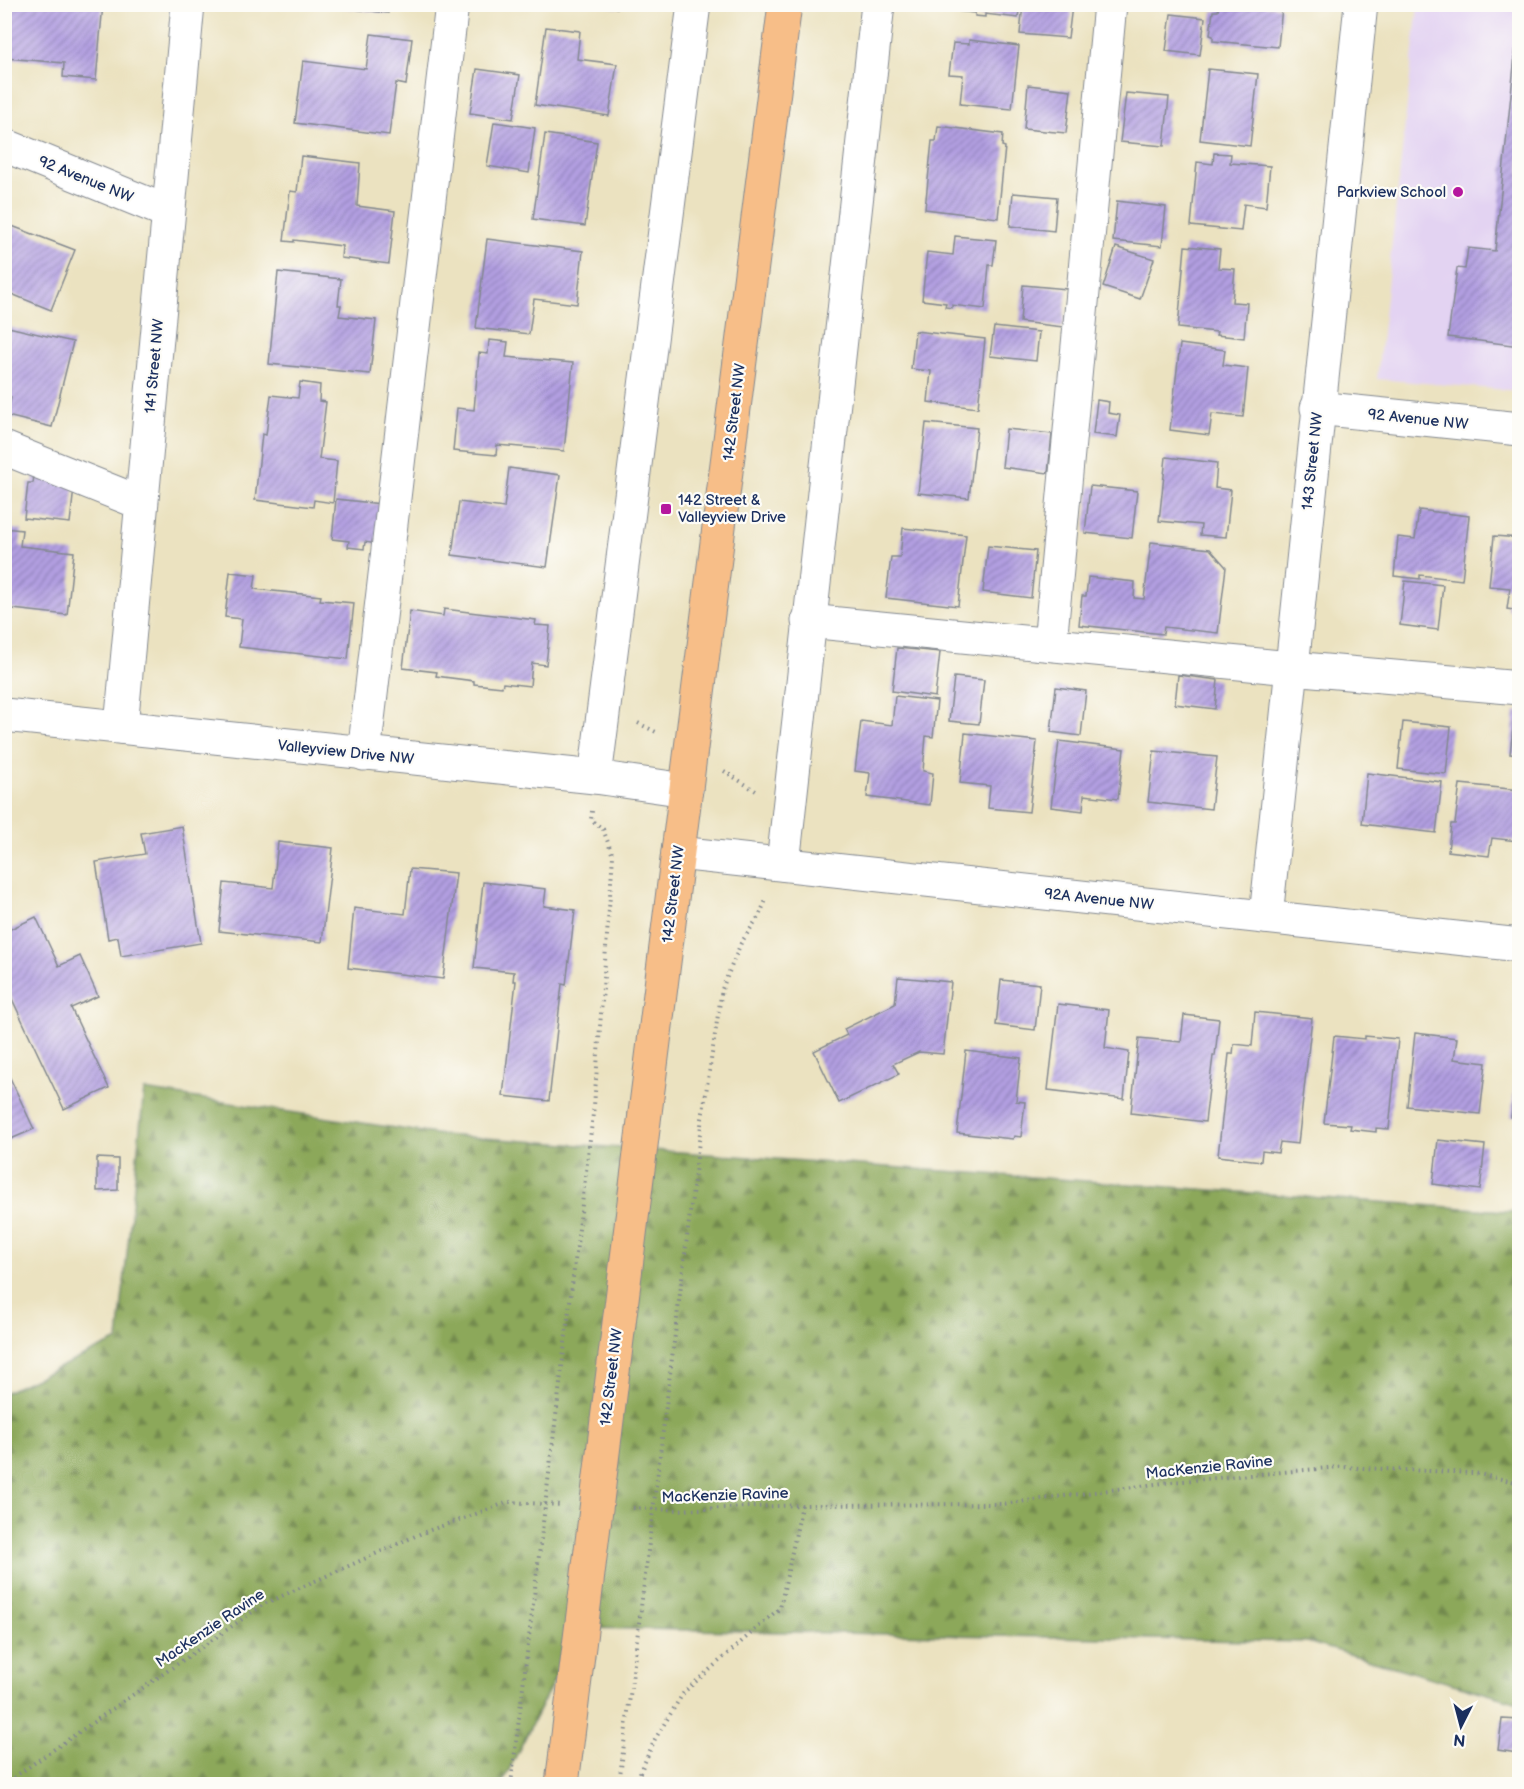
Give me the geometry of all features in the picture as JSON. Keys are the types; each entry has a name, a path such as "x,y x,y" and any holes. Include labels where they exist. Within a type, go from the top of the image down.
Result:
{"main road":[{"name":"142 Street NW","path":"561,1785 784,4"}],"street":[{"name":"141 Street NW","path":"121,727 188,4"},
{"path":"364,754 452,4"},
{"path":"595,777 694,4"},
{"path":"783,864 808,621 878,4"},
{"path":"1050,644 1110,4"},
{"name":"143 Street NW","path":"1266,917 1317,408 1361,4"},
{"name":"92 Avenue NW","path":"4,146 168,212"},
{"name":"92 Avenue NW","path":"1317,408 1520,429"},
{"path":"4,448 141,503"},
{"path":"808,621 1520,688"},
{"name":"Valleyview Drive NW","path":"4,715 595,777 686,790"},
{"name":"92A Avenue NW","path":"678,853 1520,945"}],"path":[{"path":"511,1785 594,1106 613,856 603,829 591,820 595,777"},
{"path":"619,1785 701,1125 722,989 741,943 759,916 783,864"},
{"name":"MacKenzie Ravine","path":"626,1508 672,1510 802,1505 1003,1504 1171,1482 1339,1467 1474,1473 1520,1483"},
{"name":"MacKenzie Ravine","path":"4,1784 264,1604 422,1533 509,1502 567,1505"},
{"path":"635,1785 656,1739 684,1692 780,1608 802,1505"}],"shaded area":[{"name":"Parkview School","path":"1418,5 1519,5 1519,391 1377,379"}],"green space":[{"path":"144,1090 442,1135 1519,1212 1519,1703 1307,1642 580,1628 502,1784 5,1784 4,1393 118,1340"}],"building":[{"path":"10,4 103,4 96,80 63,77 64,63 6,58"},
{"path":"327,4 389,4 388,13 327,6"},
{"path":"598,4 617,4 617,8"},
{"path":"947,4 1020,4 1018,18 985,14 985,17 975,16 975,13 946,10"},
{"path":"1023,4 1072,6 1068,38 1020,34"},
{"path":"1219,4 1265,4 1265,6 1282,7 1278,47 1213,41 1213,36 1210,35 1213,11 1218,11"},
{"path":"1171,14 1205,18 1200,55 1166,51"},
{"path":"1518,26 1520,26 1520,346 1448,337 1457,268 1465,269 1468,248 1495,251"},
{"path":"546,27 580,31 577,59 617,64 609,116 535,105"},
{"path":"371,34 412,39 406,85 396,83 389,135 295,123 303,61 366,69"},
{"path":"969,40 1019,46 1012,109 960,104 963,75 949,74 953,43 969,44"},
{"path":"477,69 520,75 513,119 470,113"},
{"path":"1208,69 1258,74 1250,146 1200,140"},
{"path":"1028,85 1071,90 1066,133 1024,129"},
{"path":"1126,93 1169,97 1164,146 1120,142"},
{"path":"494,122 535,128 529,173 487,166"},
{"path":"938,126 1003,134 1002,146 1005,147 998,218 925,209 932,141 936,141"},
{"path":"545,134 597,142 585,226 533,219"},
{"path":"1214,153 1231,154 1230,163 1270,166 1266,207 1244,204 1241,231 1191,226 1197,162 1213,164"},
{"path":"301,156 360,163 357,206 395,211 389,264 341,258 342,246 294,240 294,242 284,241 290,191 297,192"},
{"path":"1013,193 1057,197 1054,231 1010,226"},
{"path":"1117,201 1166,207 1162,246 1113,241"},
{"path":"4,223 75,250 51,310 4,291"},
{"path":"955,236 996,240 993,265 989,265 985,309 952,305 952,308 945,307 946,303 922,300 927,252 953,255"},
{"path":"487,239 583,251 577,304 534,299 529,334 476,328"},
{"path":"1185,246 1220,249 1218,268 1235,269 1232,302 1247,303 1244,338 1216,335 1217,332 1178,328"},
{"path":"1116,247 1154,259 1140,299 1103,287"},
{"path":"278,272 341,279 339,316 376,320 370,374 269,364"},
{"path":"1023,285 1067,289 1063,327 1020,322"},
{"path":"4,326 73,342 52,427 7,416 11,397 4,395"},
{"path":"994,327 1039,332 1036,361 990,356"},
{"path":"915,331 985,339 978,408 928,402 931,371 911,369"},
{"path":"489,340 508,342 506,357 573,363 564,451 497,445 496,455 453,451 457,408 474,410 479,353 488,354"},
{"path":"1180,344 1225,350 1223,365 1248,368 1243,417 1212,414 1209,435 1170,430"},
{"path":"300,382 320,385 319,401 326,402 319,459 337,461 333,503 314,500 313,507 255,500 262,434 266,435 271,395 298,398"},
{"path":"1097,400 1109,402 1108,413 1120,415 1117,437 1093,434"},
{"path":"926,423 977,428 969,498 918,493"},
{"path":"1006,429 1052,434 1048,473 1002,467"},
{"path":"1166,457 1217,463 1215,488 1231,490 1226,537 1200,535 1201,525 1159,521"},
{"path":"35,468 74,488 70,523 24,518 28,483 33,483"},
{"path":"509,468 560,475 547,567 452,555 459,502 504,508"},
{"path":"1090,486 1137,491 1132,538 1085,533"},
{"path":"336,499 381,504 377,544 365,542 364,549 348,547 349,541 332,539"},
{"path":"1419,510 1469,516 1462,580 1420,575 1420,579 1394,576 1398,537 1415,539"},
{"path":"4,528 22,530 20,546 74,552 67,615 4,608"},
{"path":"903,528 966,535 958,606 886,598 891,557 900,557"},
{"path":"1494,536 1520,538 1520,611 1507,609 1510,588 1489,586"},
{"path":"1151,542 1210,549 1226,567 1218,633 1164,627 1163,634 1079,625 1082,596 1086,596 1088,577 1135,582 1134,598 1144,599"},
{"path":"988,546 1036,551 1031,598 983,592"},
{"path":"230,572 256,575 254,589 321,596 320,600 354,603 348,659 239,647 242,619 225,617"},
{"path":"1405,581 1443,585 1438,630 1400,625"},
{"path":"444,609 536,620 535,625 550,626 546,665 532,663 530,686 503,683 502,687 436,676 437,672 403,668 410,611 443,616"},
{"path":"897,648 940,652 935,697 892,691"},
{"path":"1178,675 1218,680 1215,709 1175,704"},
{"path":"954,677 984,680 979,724 949,721"},
{"path":"1056,687 1086,691 1081,736 1051,732"},
{"path":"895,696 937,701 933,737 926,736 923,771 933,773 930,805 867,797 870,773 855,771 861,721 892,725"},
{"path":"1515,711 1520,712 1520,755 1510,754"},
{"path":"1403,722 1451,727 1446,774 1398,769"},
{"path":"965,733 1037,741 1029,812 988,808 990,786 960,783"},
{"path":"1059,741 1124,749 1118,799 1084,795 1083,811 1051,807"},
{"path":"1154,751 1217,757 1211,809 1148,802"},
{"path":"1367,773 1442,782 1436,833 1362,824"},
{"path":"1460,784 1520,790 1517,841 1492,838 1489,856 1448,851 1451,824 1455,824"},
{"path":"182,826 201,943 121,956 118,937 108,939 96,862 145,854 141,833"},
{"path":"278,842 333,848 322,942 219,931 224,883 273,888"},
{"path":"410,869 456,873 443,979 348,968 354,908 405,914"},
{"path":"483,882 546,889 544,906 575,910 566,985 562,984 549,1101 503,1096 516,981 513,981 514,972 474,968"},
{"path":"36,917 59,966 80,956 98,996 71,1008 109,1088 64,1109 4,982 4,932"},
{"path":"898,977 951,982 943,1054 919,1052 893,1064 899,1074 839,1103 814,1051 847,1035 844,1029 895,1004"},
{"path":"1001,980 1040,984 1035,1030 996,1025"},
{"path":"1058,1004 1109,1010 1105,1048 1129,1052 1124,1099 1048,1090"},
{"path":"1255,1012 1312,1018 1298,1144 1280,1142 1278,1153 1262,1151 1261,1161 1218,1156 1229,1054 1233,1054 1234,1044 1252,1046"},
{"path":"1184,1015 1219,1019 1205,1122 1131,1113 1139,1038 1181,1042"},
{"path":"1415,1033 1457,1038 1454,1059 1486,1063 1480,1114 1407,1106"},
{"path":"1334,1036 1398,1039 1389,1129 1376,1128 1376,1132 1350,1129 1351,1125 1324,1123"},
{"path":"966,1051 1021,1058 1016,1101 1025,1102 1021,1137 1014,1136 1013,1139 957,1133"},
{"path":"4,1065 34,1129 4,1142"},
{"path":"1517,1065 1520,1065 1520,1117 1511,1117"},
{"path":"1438,1140 1485,1145 1480,1190 1433,1184"},
{"path":"97,1158 118,1159 118,1190 97,1191"},
{"path":"1502,1719 1520,1720 1517,1753 1498,1750"}],"place":[{"name":"Parkview School","path":"1458,192"},
{"name":"142 Street & Valleyview Drive","path":"666,509"}]}
